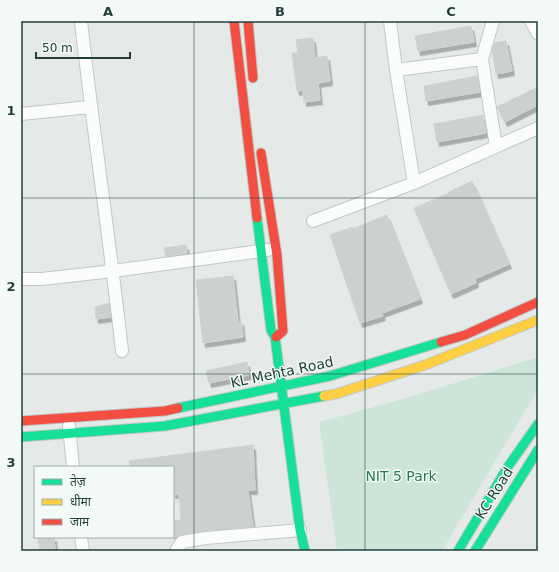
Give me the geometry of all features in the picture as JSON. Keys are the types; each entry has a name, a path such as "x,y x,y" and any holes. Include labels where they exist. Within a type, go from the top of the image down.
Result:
{"street":[{"path":"81,21 90,107 113,271 122,351"},
{"path":"234,21 271,330 275,337 300,530 305,551"},
{"path":"248,21 254,89"},
{"path":"390,21 396,70 414,183"},
{"path":"493,21 482,59 496,146"},
{"path":"531,21 538,34"},
{"path":"396,70 482,59"},
{"path":"21,114 90,107"},
{"path":"313,221 414,183 538,128"},
{"path":"260,142 276,249 283,330 275,337"},
{"path":"21,279 42,279 113,271 276,249"},
{"name":"KL Mehta Road","path":"21,421 165,411 330,376 465,335 538,302"},
{"path":"21,437 165,426 336,394 425,365 538,320"},
{"path":"68,418 73,466"},
{"path":"458,551 507,468 538,424"},
{"name":"KC Road","path":"475,551 538,450"},
{"path":"177,551 182,542 206,538 300,530"},
{"path":"82,538 83,551"}],"green space":[{"name":"NIT 5 Park","path":"538,357 538,389 442,551 337,551 319,422 410,397"}],"building":[{"path":"471,26 474,42 418,51 415,36"},
{"path":"313,38 315,58 327,56 330,81 318,83 320,100 304,102 303,90 297,91 292,53 298,53 296,40"},
{"path":"506,41 512,71 496,74 492,50 494,43"},
{"path":"477,76 480,92 426,101 424,86"},
{"path":"538,87 538,105 505,122 497,107"},
{"path":"483,115 486,133 437,142 434,124"},
{"path":"472,181 509,264 475,279 476,283 451,294 414,208"},
{"path":"387,215 420,299 382,313 383,316 360,323 330,235 353,227 353,229"},
{"path":"186,245 187,253 166,256 164,248"},
{"path":"233,276 238,322 241,321 243,337 203,343 196,280"},
{"path":"109,303 111,317 96,319 95,307"},
{"path":"247,362 249,375 209,383 206,371"},
{"path":"253,445 255,490 248,490 253,527 205,531 174,537 174,521 181,520 179,494 174,494 174,466 130,466 129,461"},
{"path":"38,538 54,538 55,551 40,551"}],"traffic: fast":[{"path":"257,218 271,330 275,337 300,530 305,551"},
{"path":"178,408 330,376 441,342"},
{"path":"21,437 165,426 324,396"},
{"path":"458,551 507,468 538,424"},
{"path":"475,551 538,450"}],"traffic: slow":[{"path":"324,396 336,394 425,365 538,320"}],"traffic: jam":[{"path":"234,21 257,218"},
{"path":"248,21 253,78"},
{"path":"261,153 277,255 283,331 276,337"},
{"path":"441,342 465,335 538,302"},
{"path":"21,421 165,411 178,408"}]}
